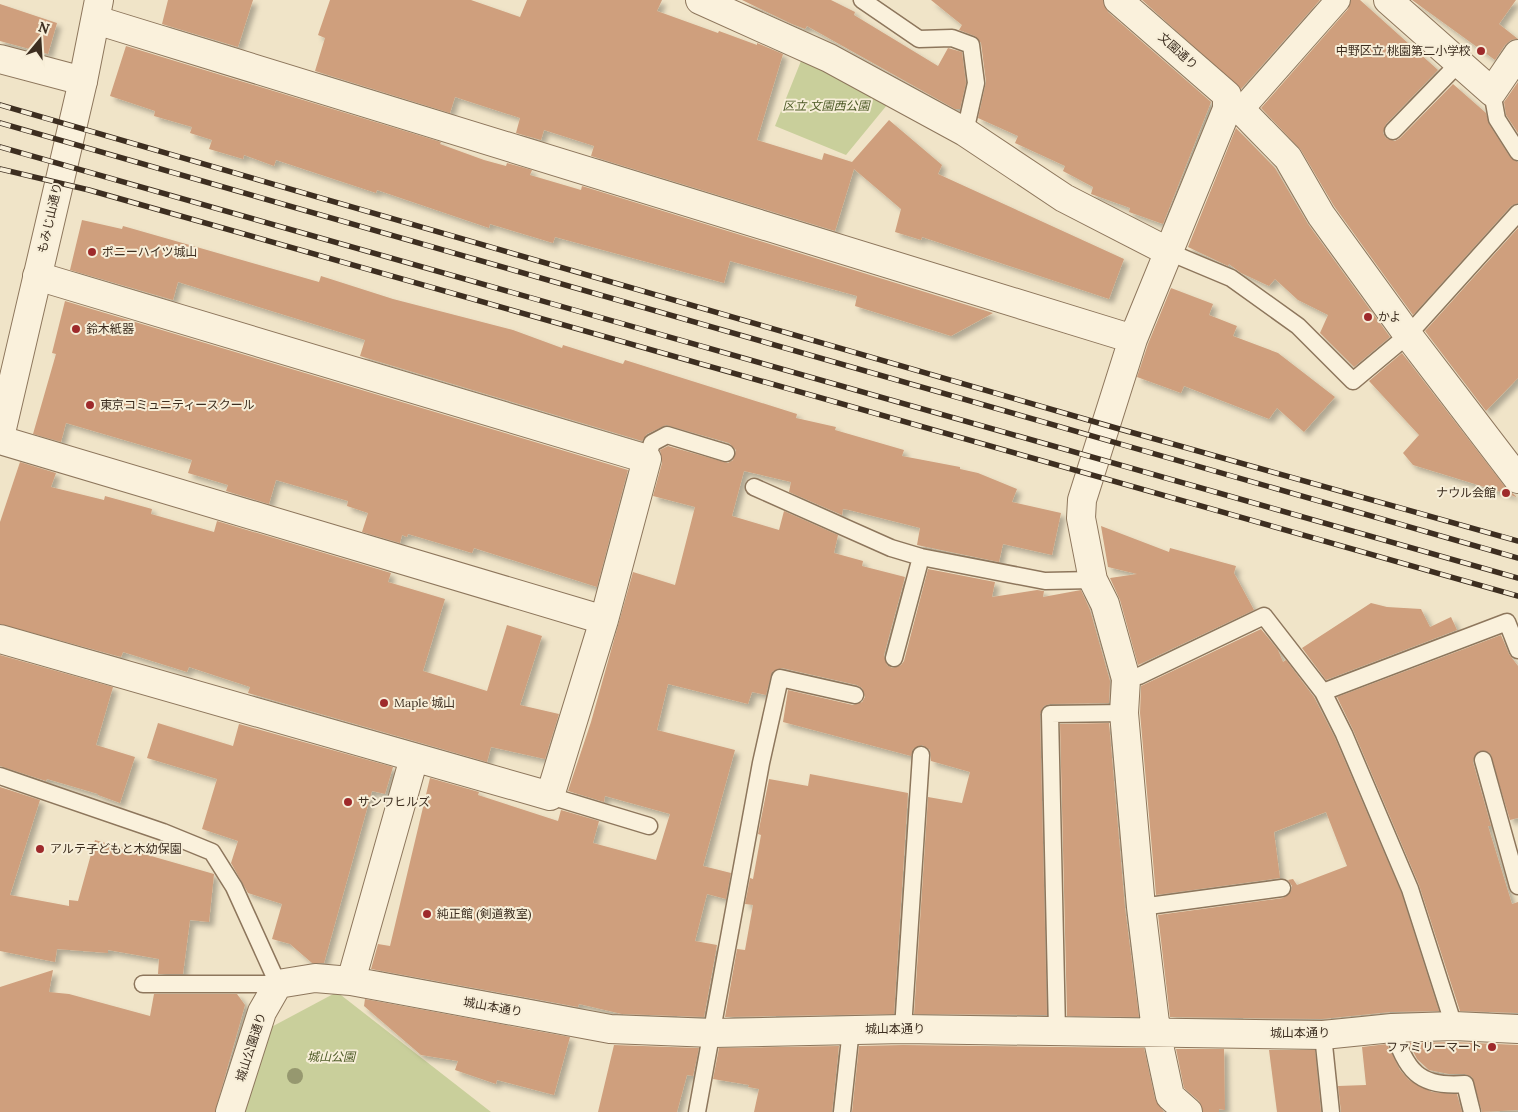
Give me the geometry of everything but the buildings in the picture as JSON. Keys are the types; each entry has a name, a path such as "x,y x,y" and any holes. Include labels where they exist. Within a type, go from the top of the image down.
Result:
{"street":[{"path":"700,0 829,58 965,132 1064,198 1169,252"},
{"name":"文園通り","path":"1118,0 1226,95 1234,110"},
{"path":"1188,1112 1170,1096 1156,1031 1142,907 1124,713 1126,679 1105,604 1093,580 1081,518 1082,500 1132,339 1169,252 1234,110 1338,0"},
{"path":"1388,0 1492,92 1518,54"},
{"path":"98,10 1132,339"},
{"name":"もみじ山通り","path":"0,438 98,10"},
{"path":"0,59 83,81"},
{"path":"1234,110 1288,158 1321,215 1408,335 1518,479"},
{"path":"0,639 550,796 604,620 647,459 37,276"},
{"path":"0,438 604,620"},
{"path":"351,982 414,758"},
{"name":"城山本通り","path":"278,984 315,978 351,982 610,1029 713,1033 903,1029 1156,1031 1323,1035 1392,1028 1454,1026 1518,1029"},
{"name":"城山公園通り","path":"230,1112 262,1012 278,984"}],"lane":[{"path":"862,0 920,39 952,38 972,45 976,83 965,132"},
{"path":"1393,131 1459,63"},
{"path":"1492,92 1497,119 1518,152"},
{"path":"1169,252 1238,283 1298,326 1353,381 1408,335 1518,213"},
{"path":"647,459 652,443 667,435 726,453"},
{"path":"754,486 891,548 922,557 1045,581 1093,580"},
{"path":"894,658 922,557"},
{"path":"1126,679 1139,676 1264,616 1323,692 1344,734 1410,889 1454,1026"},
{"path":"1323,692 1507,622 1518,650"},
{"path":"697,1112 762,763 780,678 855,695"},
{"path":"1057,1031 1050,714 1124,713"},
{"path":"903,1029 921,755"},
{"path":"1483,760 1518,886"},
{"path":"0,776 163,832 212,852 234,887 278,984 143,984"},
{"path":"550,796 649,826"},
{"path":"1142,907 1282,888"},
{"path":"1392,1028 1401,1053 1415,1075 1430,1082 1450,1085 1466,1084 1472,1112"},
{"path":"842,1112 851,1029"},
{"path":"1323,1035 1331,1112"}],"green space":[{"name":"区立 文園西公園","path":"803,56 887,105 846,155 775,126"},
{"name":"城山公園","path":"337,992 491,1112 237,1112 262,1032"}],"railway":[{"path":"0,105 1116,428 1518,541"},
{"path":"0,123 1518,558"},
{"path":"0,147 1518,578"},
{"path":"0,169 89,190 1518,596"}],"place":[{"name":"中野区立 桃園第二小学校","path":"1481,51"},
{"name":"ポニーハイツ城山","path":"92,252"},
{"name":"かよ","path":"1368,317"},
{"name":"鈴木紙器","path":"76,329"},
{"name":"東京コミュニティースクール","path":"90,405"},
{"name":"ナウル会館","path":"1506,493"},
{"name":"Maple 城山","path":"384,703"},
{"name":"サンワヒルズ","path":"348,802"},
{"name":"アルテ子どもと木幼保園","path":"40,849"},
{"name":"純正館 (剣道教室)","path":"427,914"},
{"name":"ファミリーマート","path":"1492,1047"}]}
